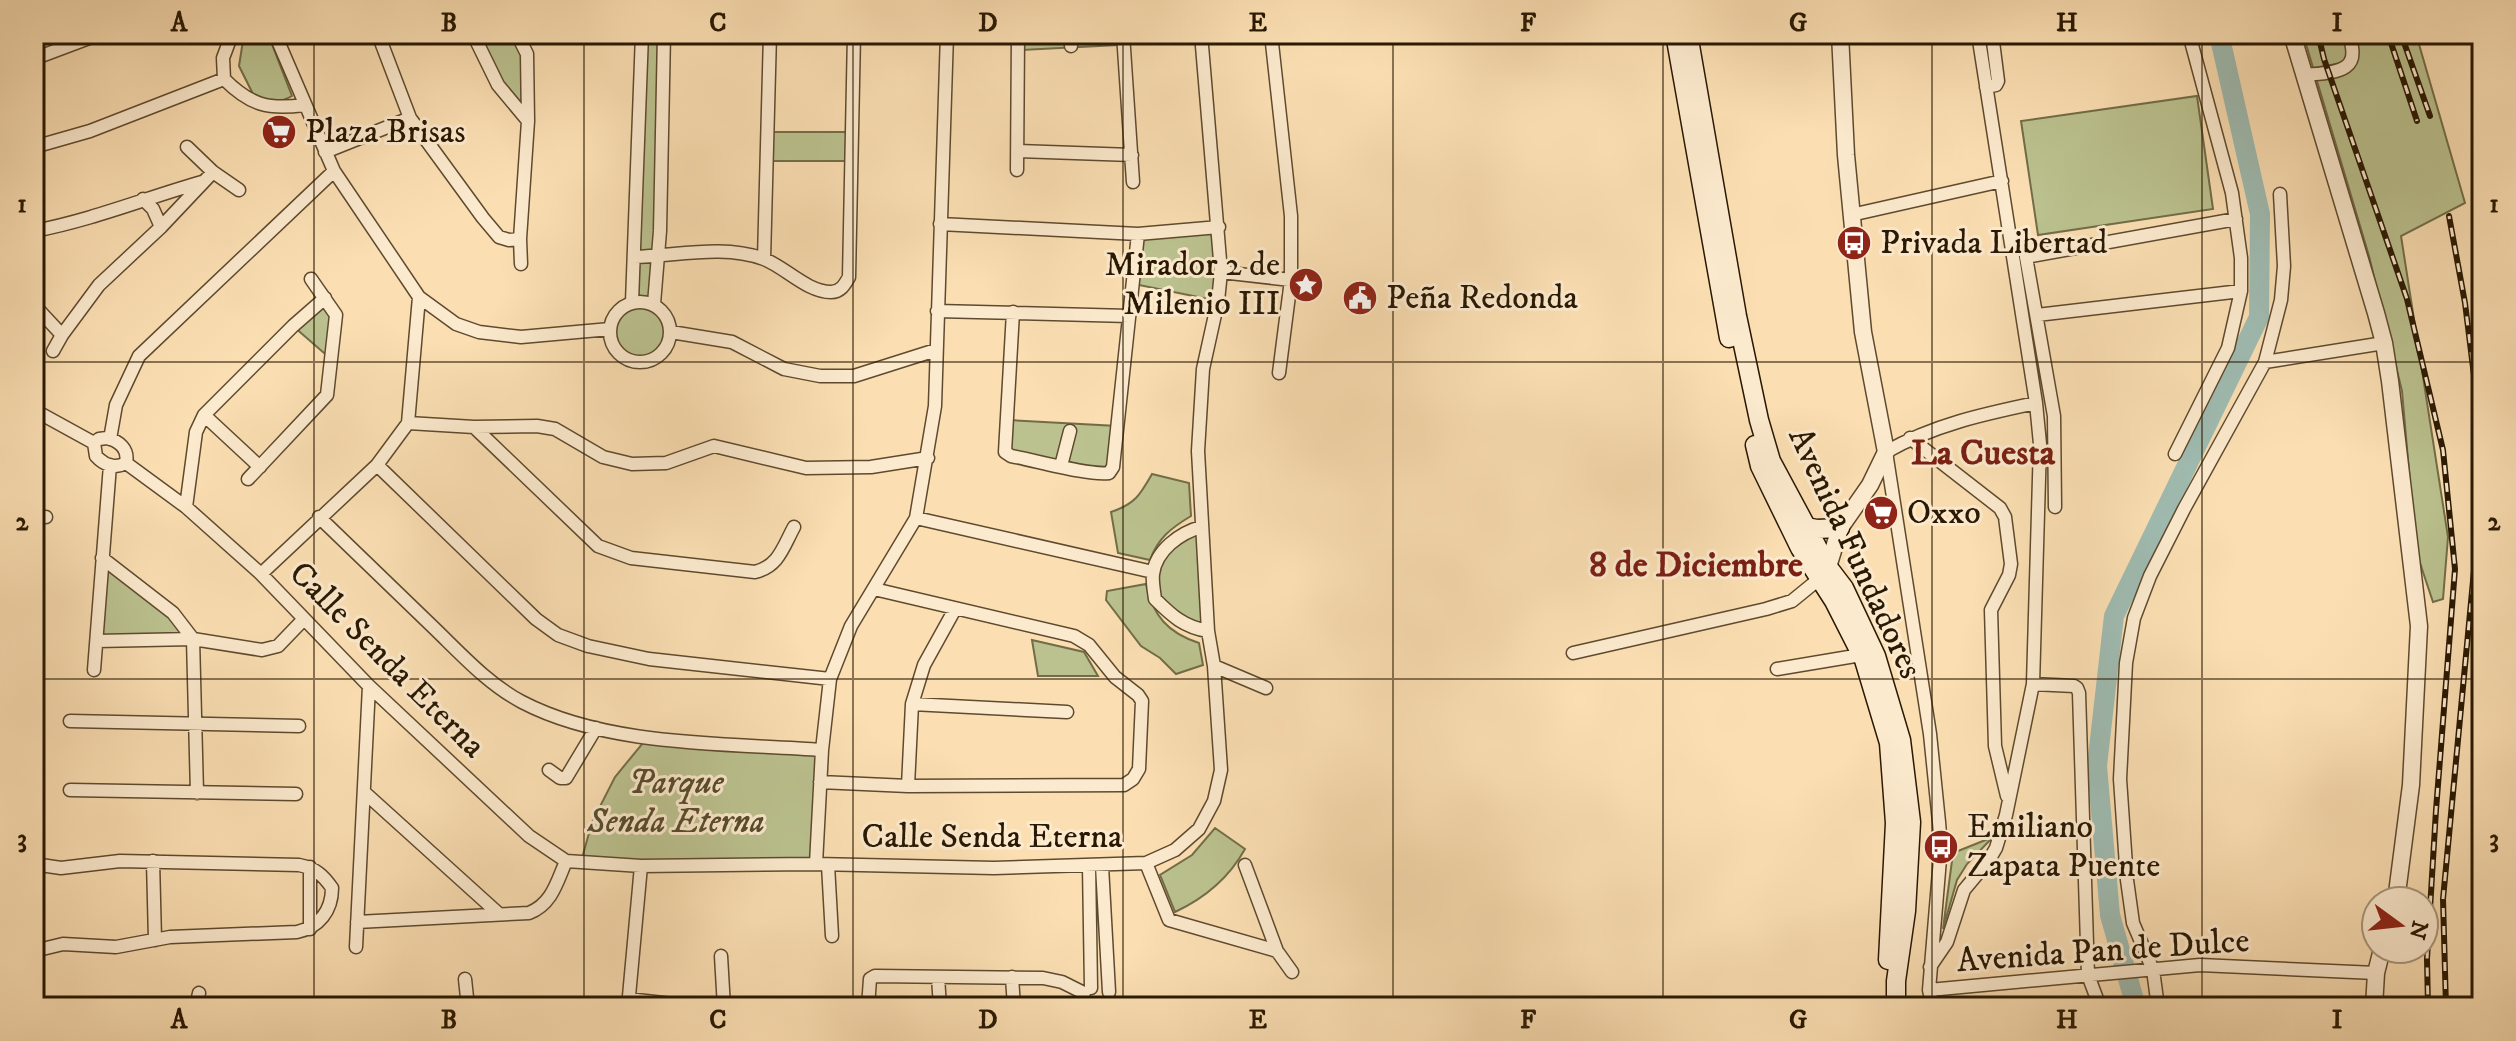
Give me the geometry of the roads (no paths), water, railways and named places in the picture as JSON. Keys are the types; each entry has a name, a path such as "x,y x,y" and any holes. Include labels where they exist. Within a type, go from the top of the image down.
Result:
{"main road":[{"name":"Avenida Fundadores","path":"1675,34 1724,317 1760,466 1800,548 1823,573 1844,588 1876,656 1901,740 1911,822 1896,1007"},
{"name":"Avenida Fundadores","path":"1688,34 1737,316 1759,420 1771,461 1805,527 1834,601 1861,655 1889,743 1895,823 1887,1007"},
{"path":"1805,527 1840,528"}],"street":[{"path":"34,86 38,34"},
{"path":"36,58 100,34"},
{"path":"232,34 223,58 224,79 239,94 256,103 281,108 304,105"},
{"path":"275,34 334,171 419,297 456,324 479,332 521,337 610,329"},
{"path":"378,34 410,118 499,237 520,239"},
{"path":"473,34 498,85 528,121"},
{"path":"517,34 527,54 528,121 521,264"},
{"path":"632,302 642,34"},
{"path":"654,304 659,256 664,34"},
{"path":"764,259 770,34"},
{"path":"634,257 705,251 734,253 764,259 813,287 831,292 843,287 849,277 854,34"},
{"path":"832,936 822,865 820,782 830,679 851,626 916,518 935,406 947,34"},
{"path":"1017,170 1018,34"},
{"path":"1123,34 1133,182"},
{"name":"Calle Senda Eterna","path":"126,463 186,507 261,574 369,686 529,836 566,861 641,866 994,868 1146,863 1175,850 1199,829 1214,801 1221,770 1214,666 1208,631 1198,451 1203,369 1221,272 1201,34"},
{"path":"1271,34 1291,216 1291,280 1279,373"},
{"path":"1840,34 1846,155 1863,332 1886,452 1930,734 1939,822 1941,847 1929,990 1933,1007"},
{"path":"1930,967 1947,942 1964,890 1996,848 2006,815 2033,684 2040,444 1978,34"},
{"path":"1986,87 1996,85 1998,81 1992,34"},
{"path":"2175,454 2228,348 2241,291 2241,258 2232,193 2189,34"},
{"path":"2292,34 2384,343 2419,626 2411,785 2398,885"},
{"path":"2305,75 2346,68 2353,60 2355,50 2348,34"},
{"path":"34,147 90,131 224,79"},
{"path":"641,89 663,91"},
{"path":"325,152 410,118"},
{"path":"187,147 213,172 239,190"},
{"path":"1018,151 1132,155"},
{"path":"110,439 116,405 139,356 334,171"},
{"path":"53,351 99,285 161,227 213,172"},
{"path":"1851,215 2002,181"},
{"path":"34,231 79,222 202,182"},
{"path":"2158,1007 2153,970 2133,923 2127,880 2120,779 2126,663 2134,618 2150,576 2265,362 2281,300 2280,194"},
{"path":"143,199 153,209 161,227"},
{"path":"2055,507 2054,416 2026,257 2236,219"},
{"path":"940,224 1138,234 1219,227"},
{"path":"1013,312 1005,452 1011,456 1102,474 1111,470 1138,234"},
{"path":"1221,272 1291,280"},
{"path":"248,479 327,395 336,319 311,279"},
{"path":"2037,315 2241,291"},
{"path":"261,574 377,465 408,423 419,297"},
{"path":"34,298 36,307 62,335"},
{"path":"186,507 196,432 204,415 325,298"},
{"path":"632,302 654,304 667,317 671,332 668,345 653,360 632,361 623,357 611,340 610,329 616,312 632,302"},
{"path":"937,311 1129,316"},
{"path":"671,332 732,342 784,369 820,376 854,376 936,350"},
{"path":"2265,362 2384,343"},
{"path":"1573,653 1792,601 1823,573 1840,528 1870,485 1886,452 1910,438 1970,417 2036,403"},
{"path":"34,410 94,443"},
{"path":"204,415 260,467"},
{"path":"408,423 555,429 603,457 632,464 666,463 714,446 812,469 871,467 928,458"},
{"path":"474,427 598,546 631,558 755,572 774,563 794,527"},
{"path":"1061,466 1070,431"},
{"path":"1910,438 2000,508 2005,517 2011,564 2009,575 1991,610 1995,746 2007,799"},
{"path":"99,439 120,443 125,449 126,463 110,465 96,456 94,443 99,439"},
{"path":"94,670 110,465"},
{"path":"377,465 536,619 558,635 588,646 649,659 830,679"},
{"path":"319,517 484,676 522,702 596,728 647,738 822,750"},
{"path":"916,518 1153,572"},
{"path":"1201,527 1188,531 1166,547 1153,572 1155,599 1175,619 1192,628 1208,631"},
{"path":"102,558 173,613 193,639 197,793"},
{"path":"820,782 908,786 1124,785 1133,779 1139,769 1142,701 1115,677 1085,641 874,589"},
{"path":"908,786 912,704 924,665 955,609"},
{"path":"97,641 193,639 262,650 278,646 303,620"},
{"path":"1777,669 1861,655"},
{"path":"1214,666 1266,688"},
{"path":"2033,684 2074,686 2079,693 2093,975 2100,1007"},
{"path":"356,947 369,686"},
{"path":"912,704 1067,712"},
{"path":"70,721 299,726"},
{"path":"549,770 560,778 566,778 596,728"},
{"path":"70,790 296,794"},
{"path":"364,792 499,914"},
{"path":"34,864 61,868 120,861 153,861 310,867 323,876 332,888 330,907 310,929 297,932 155,940 116,947 63,944 34,951"},
{"path":"153,861 155,940"},
{"path":"330,907 358,915 529,913 549,899 566,861"},
{"path":"1146,863 1169,920 1277,951"},
{"path":"1245,865 1277,951 1292,972"},
{"path":"641,866 628,1003 699,1007"},
{"path":"1095,866 1107,945 1109,992 1115,1007 1121,1007"},
{"path":"1079,1007 1088,990 1095,866"},
{"path":"310,867 310,929"},
{"path":"332,888 359,889"},
{"path":"1090,946 1107,945"},
{"path":"721,956 724,1007"},
{"name":"Avenida Pan de Dulce","path":"1929,990 2200,965 2376,973"},
{"path":"2374,1007 2378,965"},
{"path":"868,1007 868,984 875,976 1043,978 1088,990 1101,988 1109,992"},
{"path":"938,977 940,1007"},
{"path":"1012,977 1014,1007"},
{"path":"465,979 468,1007"},
{"path":"196,1007 199,993"}],"waterway":[{"path":"2136,1007 2110,915 2097,766 2114,616 2259,317 2260,214 2219,34"}],"railway":[{"path":"2318,34 2407,299 2443,450 2455,569 2436,810 2427,959 2428,1007"},
{"path":"2388,34 2417,121"},
{"path":"2401,34 2430,116"},
{"path":"2446,1007 2443,899 2478,528 2478,408 2465,303 2449,216"}],"place":[{"name":"Plaza Brisas","path":"279,132"},
{"name":"Privada Libertad","path":"1854,243"},
{"name":"Mirador 2 de Milenio III","path":"1306,285"},
{"name":"Peña Redonda","path":"1360,298"},
{"name":"Oxxo","path":"1881,513"},
{"name":"Emiliano Zapata Puente","path":"1941,847"}],"district":[{"name":"La Cuesta","path":"1983,453"},
{"name":"8 de Diciembre","path":"1696,565"}],"park label":[{"name":"Parque Senda Eterna","path":"676,802"}]}
